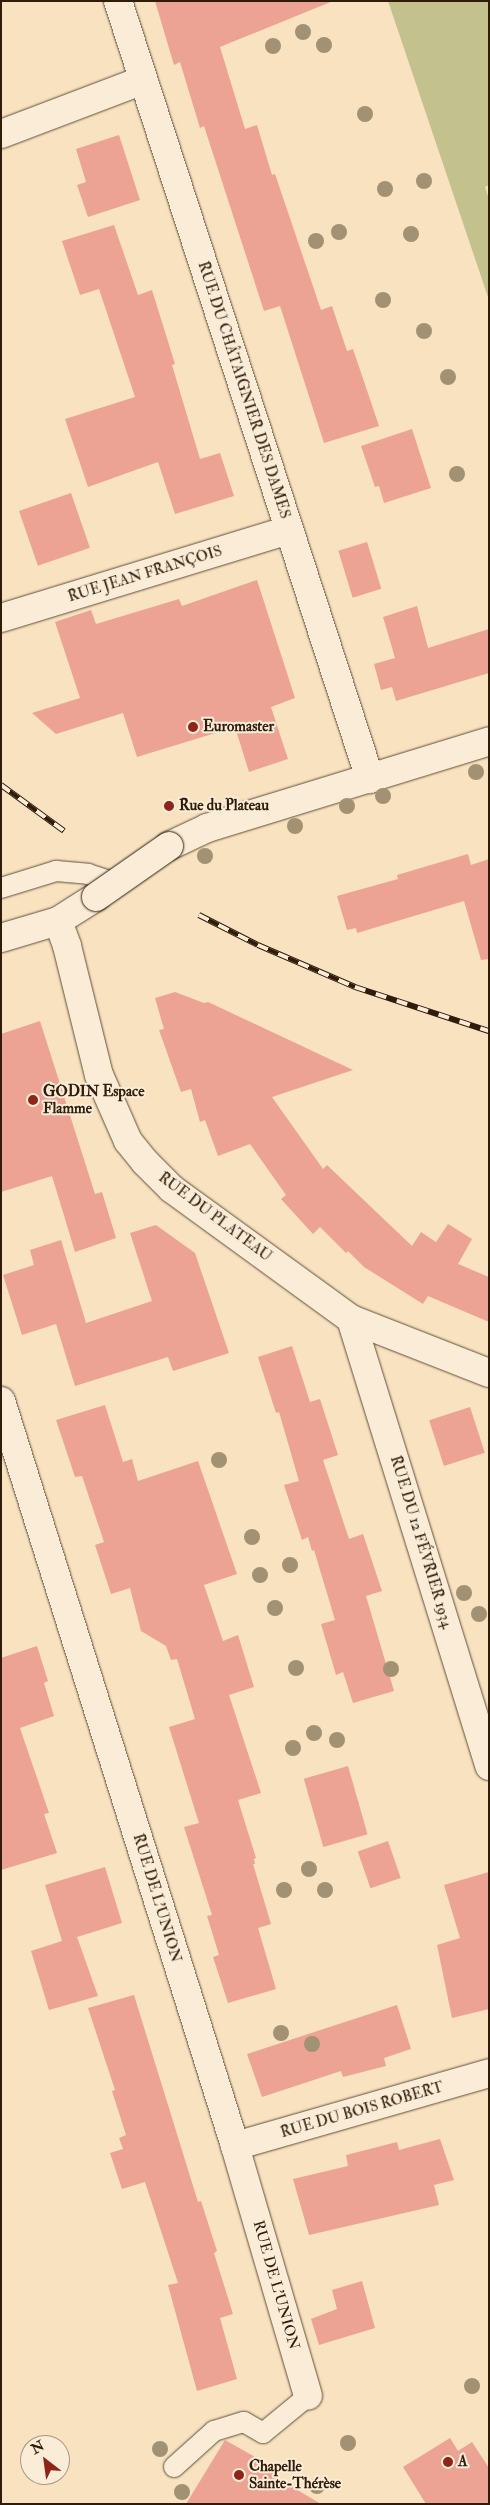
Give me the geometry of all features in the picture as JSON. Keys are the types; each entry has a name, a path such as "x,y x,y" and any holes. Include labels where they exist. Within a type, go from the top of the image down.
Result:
{"street":[{"name":"RUE DU CHÂTAIGNIER DES DAMES","path":"118,1 370,779"},
{"path":"1,134 143,80"},
{"name":"RUE JEAN FRANÇOIS","path":"1,618 289,530"},
{"path":"1,938 58,921 168,846 207,828 489,741"},
{"name":"RUE DU PLATEAU","path":"58,921 67,946 99,1075 128,1141 172,1189 351,1319 489,1373"},
{"name":"RUE DU 12 FÉVRIER 1934","path":"351,1319 489,1766"},
{"name":"RUE DE L'UNION","path":"1,1401 235,2146 308,2396"},
{"name":"RUE DU BOIS ROBERT","path":"235,2146 489,2073"}],"lane":[{"path":"1,888 56,871 88,874 106,890"},
{"path":"174,2467 214,2431 244,2422 263,2433 308,2396"}],"shaded area":[{"path":"388,1 489,1 489,185 485,187 489,199 489,300"}],"building":[{"path":"155,1 333,1 220,47 245,129 257,125 272,175 275,174 321,310 332,306 347,351 353,349 379,426 324,443 280,306 264,311 204,126 200,128 180,62 174,65"},
{"path":"119,135 140,200 88,217 77,185 86,182 76,149"},
{"path":"114,225 138,295 152,290 175,364 172,365 200,459 220,453 234,496 175,514 158,462 88,487 65,419 135,397 99,289 80,295 62,241"},
{"path":"412,429 431,488 384,503 379,486 375,487 361,446"},
{"path":"71,493 90,548 38,566 19,511"},
{"path":"367,542 381,589 353,598 338,551"},
{"path":"257,580 295,698 271,707 288,759 249,772 235,727 137,757 123,713 56,734 32,713 80,698 55,622 91,610 96,624 179,599 182,606"},
{"path":"417,606 428,648 489,629 489,673 396,701 392,687 381,690 374,664 395,658 383,617"},
{"path":"468,854 471,865 489,859 489,959 481,960 464,901 357,933 356,928 347,930 337,896 398,879 397,875"},
{"path":"175,992 204,1003 208,1002 353,1070 272,1097 323,1169 327,1165 412,1246 421,1232 436,1242 448,1224 472,1239 458,1264 489,1277 489,1322 428,1296 423,1304 364,1267 348,1251 346,1253 320,1227 313,1234 281,1199 286,1195 250,1144 218,1156 205,1120 200,1122 191,1089 181,1092 159,1030 164,1029 155,998"},
{"name":"GODIN Espace Flamme","path":"40,1021 95,1194 102,1192 116,1238 75,1252 52,1176 1,1192 1,1034"},
{"path":"156,1225 195,1253 229,1353 173,1371 168,1357 75,1386 56,1324 22,1335 3,1275 34,1265 30,1250 61,1240 86,1323 152,1301 130,1233"},
{"path":"292,1346 310,1402 320,1399 338,1455 323,1460 349,1539 363,1534 382,1591 366,1596 394,1691 353,1703 343,1672 336,1675 321,1624 335,1620 314,1550 312,1551 308,1537 302,1540 284,1485 299,1481 279,1412 276,1413 258,1357"},
{"path":"105,1405 123,1462 132,1459 138,1481 198,1461 237,1574 204,1585 223,1641 238,1635 254,1687 229,1695 261,1793 238,1800 256,1858 254,1859 255,1864 253,1864 271,1924 258,1928 276,1989 228,2003 213,1957 219,1955 207,1916 212,1915 184,1827 199,1823 169,1727 195,1719 177,1659 171,1660 166,1646 141,1631 130,1588 111,1594 95,1545 104,1542 82,1476 75,1477 56,1420"},
{"path":"470,1407 485,1453 444,1466 429,1420"},
{"path":"37,1646 48,1681 44,1683 54,1716 20,1728 49,1813 44,1814 57,1853 1,1870 1,1658"},
{"path":"348,1766 368,1834 323,1847 304,1779"},
{"path":"388,1841 401,1878 370,1888 358,1851"},
{"path":"105,1867 122,1923 77,1937 98,1996 49,2010 31,1951 62,1941 45,1885"},
{"path":"489,1872 489,2009 452,2018 437,1945 460,1938 444,1885"},
{"path":"134,1995 198,2202 201,2201 217,2251 214,2253 233,2314 220,2318 237,2379 197,2391 168,2285 178,2283 145,2182 122,2189 110,2153 123,2149 119,2138 126,2135 112,2091 115,2090 88,2008"},
{"path":"397,2005 411,2049 384,2058 386,2066 343,2077 341,2071 262,2097 247,2054"},
{"path":"440,2139 454,2180 434,2185 439,2205 309,2235 293,2179 348,2166 346,2155 397,2142 399,2150"},
{"path":"362,2281 375,2328 319,2345 311,2319 337,2309 332,2290"},
{"name":"A","path":"450,2438 458,2451 472,2442 489,2468 489,2504 426,2504 403,2467"},
{"name":"Chapelle Sainte-Thérèse","path":"225,2440 278,2470 274,2476 321,2504 186,2504"}],"railway":[{"path":"1,785 64,831"},
{"path":"199,915 258,945 355,987 489,1031"}],"place":[{"name":"Euromaster","path":"193,727"},
{"name":"Rue du Plateau","path":"169,806"},
{"name":"GODIN Espace Flamme","path":"33,1100"},
{"name":"A","path":"448,2462"},
{"name":"Chapelle Sainte-Thérèse","path":"239,2475"}]}
